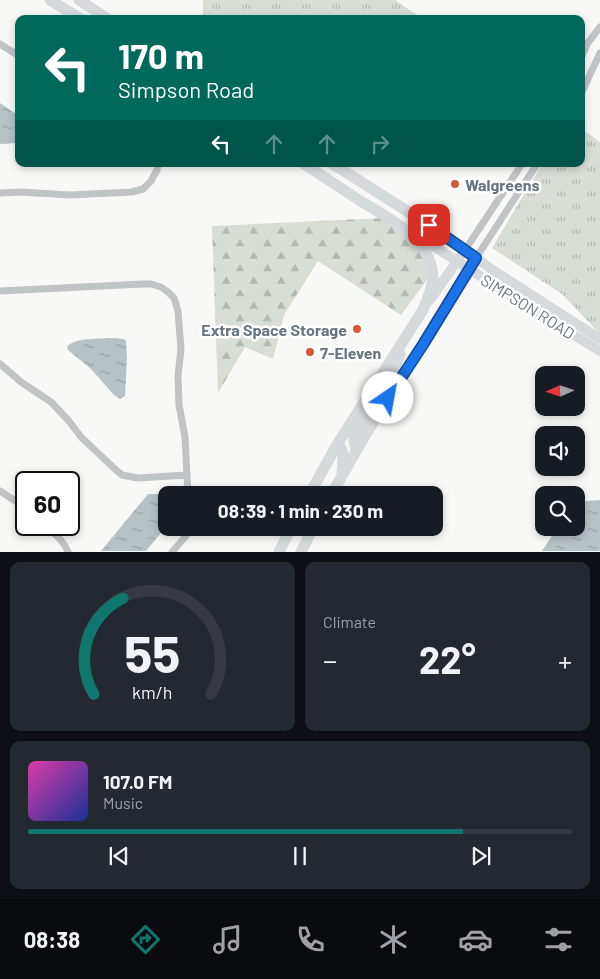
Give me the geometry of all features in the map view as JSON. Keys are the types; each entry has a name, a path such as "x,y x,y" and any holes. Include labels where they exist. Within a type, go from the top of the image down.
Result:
{"main road":[{"path":"50,0 72,15"},
{"path":"82,2 102,15"},
{"name":"SIMPSON ROAD","path":"309,167 600,351"},
{"name":"SIMPSON ROAD","path":"338,167 429,225 491,269 600,339"},
{"path":"400,225 421,246 432,268 433,280 423,310"},
{"path":"314,486 338,443 404,338 465,250"},
{"path":"336,486 476,258"},
{"path":"356,451 354,435 394,369 404,338"},
{"path":"338,443 343,449 342,474"},
{"path":"278,552 287,536"},
{"path":"301,552 309,536"}],"street":[{"path":"78,15 82,2"},
{"path":"585,49 600,27"},
{"path":"0,44 15,53"},
{"path":"585,80 600,53"},
{"path":"0,193 20,192 70,195 132,192 143,189 151,181 158,167"},
{"path":"465,250 520,167"},
{"path":"476,258 535,167"},
{"path":"0,291 152,284 161,287 174,298 178,311 181,349 178,376 179,404 184,436 188,486"},
{"path":"0,364 21,382 51,402 81,437 122,475 138,478 187,475"},
{"path":"0,492 15,501"},
{"path":"57,536 68,549 68,552"},
{"path":"172,552 186,536"}],"green space":[{"path":"203,0 395,0 417,15 203,15"},
{"path":"585,131 600,142 600,334 562,294 492,248 540,167 585,167"},
{"path":"383,218 405,232 423,257 429,277 401,315 318,261 284,315 273,359 245,347 218,393 212,226"}],"water":[{"path":"0,103 15,113 15,143 0,144"},
{"path":"114,338 126,341 125,396 120,399 67,347 82,340"},
{"path":"148,494 158,494 158,536 146,551 101,551"},
{"path":"600,500 600,551 542,551 552,536 585,536 585,501"}],"place":[{"name":"Walgreens","path":"455,184"},
{"name":"Extra Space Storage","path":"357,329"},
{"name":"7-Eleven","path":"310,352"}],"route":[{"path":"388,398 476,258 429,225"}]}
